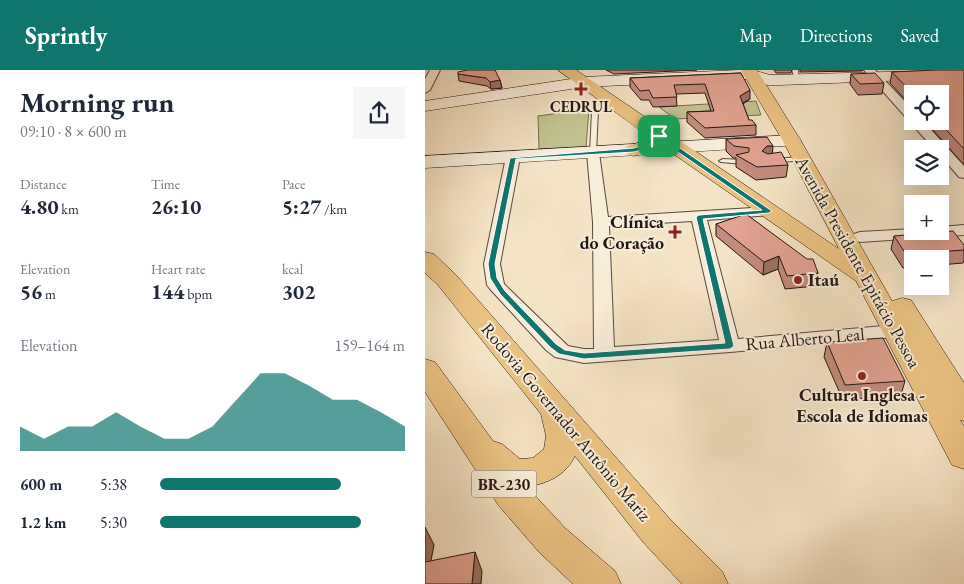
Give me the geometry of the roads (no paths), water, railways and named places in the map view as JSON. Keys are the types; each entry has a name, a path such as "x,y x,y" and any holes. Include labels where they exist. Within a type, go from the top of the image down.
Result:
{"main road":[{"path":"566,70 606,80 701,146 733,162 856,244"},
{"path":"586,76 667,142 769,211 871,271"},
{"name":"Avenida Presidente Epitácio Pessoa","path":"761,77 801,158 856,244"},
{"name":"Avenida Presidente Epitácio Pessoa","path":"761,77 871,271 964,409"},
{"name":"Rodovia Governador Antônio Mariz","path":"425,259 447,280 657,530 708,584"},
{"name":"Avenida Presidente Epitácio Pessoa","path":"871,271 895,331 964,456"},
{"name":"BR-230","path":"425,369 512,495 552,540 601,584"},
{"path":"466,429 502,465 514,472 522,473 539,470 556,461 561,453 563,444 560,422 550,401"}],"street":[{"path":"425,90 435,70"},
{"path":"872,73 904,108"},
{"path":"606,80 872,73 964,73"},
{"path":"425,106 586,76"},
{"path":"924,130 964,174"},
{"path":"425,162 634,150 667,142 701,146 792,141"},
{"path":"593,152 601,222 605,354"},
{"name":"Rua Alberto Leal","path":"513,158 492,264 493,278 502,293 558,349 572,356 730,346 895,331"},
{"path":"601,222 769,211"},
{"path":"699,217 730,346"},
{"path":"856,244 964,230"}],"lane":[{"path":"761,77 797,77 795,70"},
{"path":"593,152 595,111"},
{"path":"767,162 801,158"}],"place":[{"name":"CEDRUL","path":"581,89"},
{"name":"Clínica do Coração","path":"675,232"},
{"name":"Itaú","path":"798,280"},
{"name":"Cultura Inglesa - Escola de Idiomas","path":"862,376"}]}
